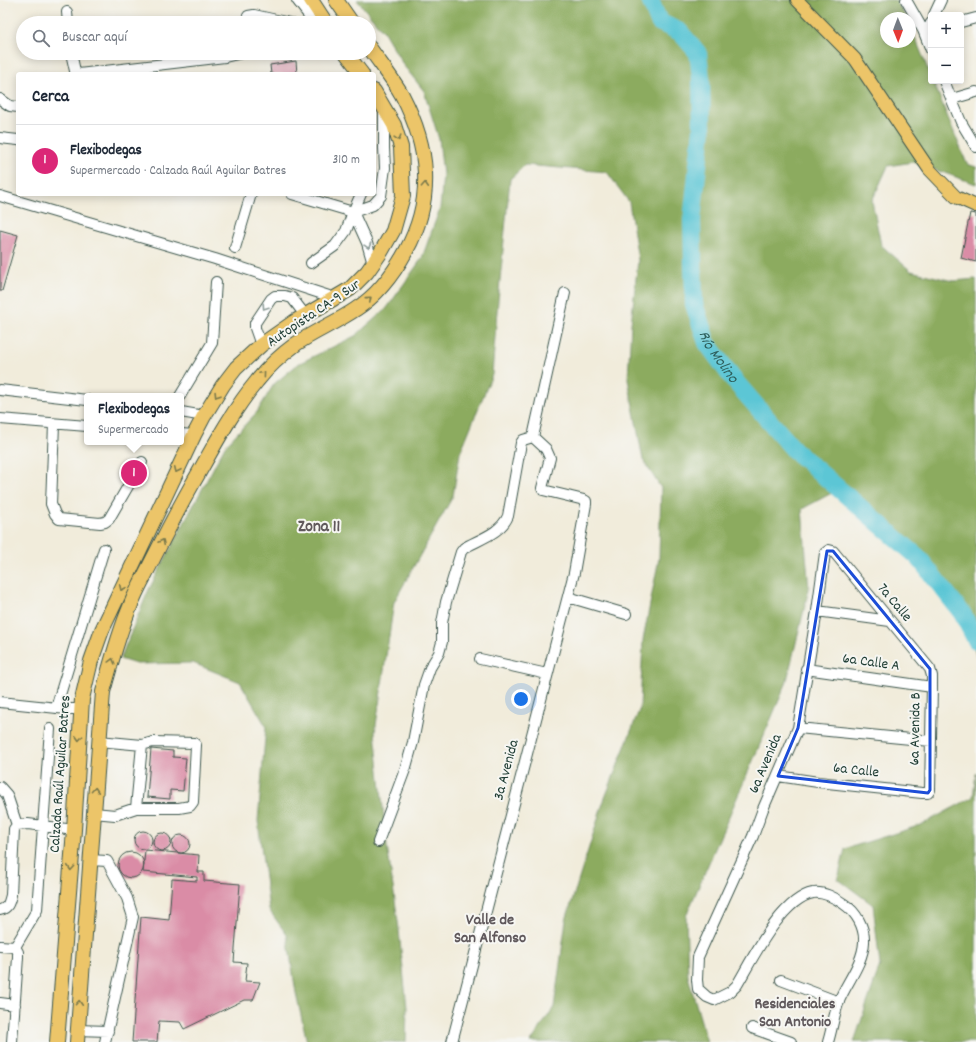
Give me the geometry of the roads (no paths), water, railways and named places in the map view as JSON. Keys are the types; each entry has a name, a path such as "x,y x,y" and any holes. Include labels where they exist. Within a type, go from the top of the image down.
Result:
{"highway":[{"path":"311,0 321,16"},
{"path":"336,0 347,16"},
{"name":"Autopista CA-9 Sur","path":"212,450 239,404 271,364 297,344 357,309 376,293 396,268 410,244 420,218 425,186 424,158 418,133 401,94 376,57"},
{"path":"351,60 360,72"},
{"name":"Autopista CA-9 Sur","path":"187,434 204,416 236,368 261,345 305,315 350,289 368,272 394,231 403,196 401,147 394,125 376,94"},
{"path":"77,1036 103,692 130,605 176,513 212,450 187,434"},
{"name":"Calzada Raúl Aguilar Batres","path":"57,1042 74,830 82,699 91,661 102,630 182,445"}],"main road":[{"path":"798,0 855,59 929,169 956,197 976,206"}],"street":[{"path":"297,0 308,16"},
{"path":"906,0 928,28"},
{"path":"935,12 941,0"},
{"path":"67,12 67,16"},
{"path":"248,16 258,16"},
{"path":"964,21 976,18"},
{"path":"73,60 76,72"},
{"path":"96,72 199,60"},
{"path":"945,84 961,122 976,146"},
{"path":"952,98 976,92"},
{"path":"0,100 10,106 16,107"},
{"path":"299,196 354,212 373,205 380,196 385,168 384,108"},
{"path":"0,138 16,140"},
{"path":"0,196 215,259 335,298"},
{"path":"235,248 251,196"},
{"path":"311,263 335,246 346,231 360,196"},
{"path":"354,212 367,243 373,264"},
{"path":"182,393 212,343 216,282"},
{"path":"378,842 406,767 413,742 424,685 430,668 439,653 442,642 442,623 446,602 461,552 464,548 499,529 505,523 508,516 521,443 526,438 533,437 565,293"},
{"path":"261,345 255,328 255,323 270,299 275,296 292,298 305,315"},
{"path":"0,390 84,400"},
{"path":"184,413 204,416"},
{"path":"0,419 84,426"},
{"path":"54,424 51,504 59,519 105,522 109,519 142,462"},
{"name":"3a Avenida","path":"452,1042 568,597 586,504 586,501 584,500 543,490 542,488 550,458 546,448 533,437"},
{"path":"56,708 104,549"},
{"name":"6a Avenida","path":"835,555 829,550 824,553 817,611 806,669 798,728 753,836 698,957 697,980 698,989 706,997 714,1000 730,992 737,985 768,932 783,913 796,902 814,892 833,896 847,906 856,915 864,931 862,954 839,1002"},
{"name":"7a Calle","path":"835,555 930,669"},
{"path":"568,597 626,614"},
{"path":"817,611 890,621"},
{"path":"480,659 547,674"},
{"name":"6a Calle A","path":"806,669 932,687"},
{"name":"6a Avenida B","path":"930,669 932,676 930,790"},
{"path":"0,702 81,709"},
{"path":"798,728 931,741"},
{"path":"15,947 37,910 50,729"},
{"path":"94,813 115,815 136,808 179,808 190,806 193,802 196,745 153,742 142,745 99,741"},
{"path":"136,808 142,745"},
{"name":"6a Calle","path":"778,776 818,782 922,793 928,793 930,790"},
{"path":"0,787 7,795 17,825 14,829 11,895 9,904 0,910"},
{"path":"17,825 43,826 74,830"},
{"path":"90,860 107,861 127,898 133,917 105,1042"},
{"path":"0,946 15,947"},
{"path":"12,1042 18,957 18,952 15,947"},
{"path":"781,980 839,1002 828,1042"},
{"path":"0,1003 15,1005"},
{"path":"752,1028 791,1042"},
{"path":"77,1036 108,1031"}],"waterway":[{"name":"Río Molino","path":"650,0 659,22 680,32 698,53 701,78 702,129 692,220 694,304 707,343 733,379 796,452 918,557 962,613 976,640"}],"place":[{"name":"Flexibodegas","path":"134,473"}],"district":[{"name":"Zona 11","path":"319,528"},
{"name":"Valle de San Alfonso","path":"490,929"},
{"name":"Residenciales San Antonio","path":"795,1013"}]}
